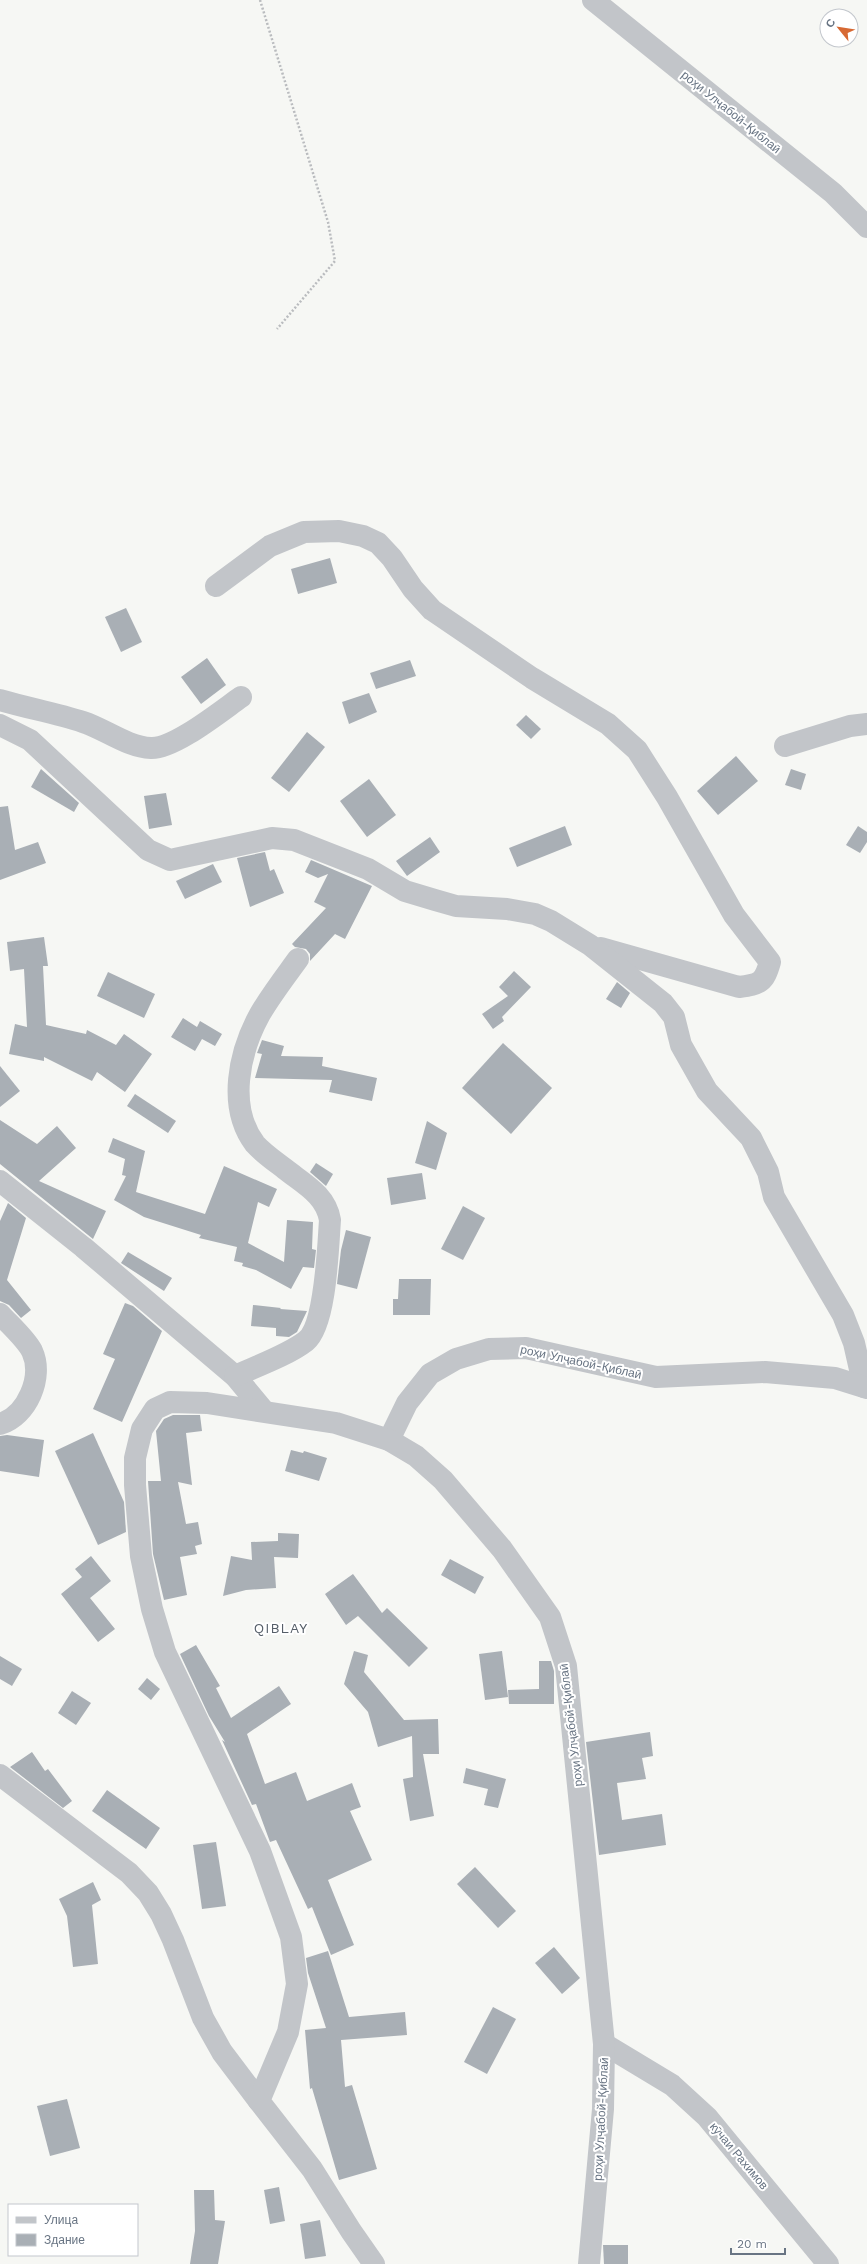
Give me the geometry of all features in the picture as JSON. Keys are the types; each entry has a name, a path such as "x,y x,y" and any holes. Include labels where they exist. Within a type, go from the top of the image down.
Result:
{"street":[{"name":"роҳи Улҷабой-Қиблаӣ","path":"593,0 833,193 867,227"},
{"path":"216,586 270,546 304,532 339,531 363,536 378,543 392,558 413,589 432,610 532,678 608,724 637,750 667,797 734,914 770,962 766,978 756,985 739,987 590,945"},
{"path":"0,700 83,722 129,742 151,748 163,746 187,735 240,698"},
{"path":"785,746 850,726 867,724"},
{"path":"0,725 30,740 148,850 170,860 272,838 294,840 368,869 413,893 456,906 507,909 535,914 552,921 590,945 663,1003 674,1017 681,1045 707,1092 752,1138 768,1172 774,1197 843,1315 854,1343 866,1388"},
{"path":"235,1376 307,1340 315,1327 322,1309 330,1220 328,1208 320,1196 256,1144 240,1111 238,1087 246,1046 260,1015 298,958"},
{"path":"0,1182 83,1247 235,1376 264,1411"},
{"path":"0,1314 32,1351 36,1372 30,1396 20,1413 8,1422 0,1424"},
{"name":"роҳи Улҷабой-Қиблаӣ","path":"589,2264 604,2110 604,2044 566,1666 550,1617 502,1549 442,1480 416,1456 389,1440 407,1403 430,1374 456,1359 489,1349 526,1348 656,1377 765,1372 835,1378 866,1388"},
{"path":"259,2101 288,2032 297,1984 291,1937 260,1851 165,1652 152,1609 141,1556 134,1485 135,1458 142,1429 155,1409 170,1402 207,1403 336,1423 389,1440"},
{"path":"0,1775 129,1874 148,1893 174,1940 188,1980 222,2052 312,2169 374,2264"},
{"name":"кӯчаи Рахимов","path":"604,2044 672,2085 707,2117 828,2264"}],"path":[{"path":"260,0 328,222 335,261 277,329"}],"building":[{"path":"330,558 337,583 298,594 291,569"},
{"path":"126,608 142,642 121,652 105,617"},
{"path":"207,658 226,685 201,704 181,677"},
{"path":"410,660 416,676 376,689 370,673"},
{"path":"369,693 377,712 349,724 342,702"},
{"path":"526,715 541,729 531,739 516,725"},
{"path":"307,732 325,747 289,792 271,778"},
{"path":"736,756 758,781 718,815 697,791"},
{"path":"41,769 79,803 74,812 31,787"},
{"path":"791,769 806,774 801,790 785,785"},
{"path":"369,779 396,815 367,837 340,801"},
{"path":"166,793 172,825 149,829 144,796"},
{"path":"8,806 15,850 38,842 46,863 0,880 0,807"},
{"path":"565,826 572,845 517,867 509,848"},
{"path":"858,826 867,832 867,842 860,853 846,845"},
{"path":"430,837 440,852 407,876 396,861"},
{"path":"265,852 270,871 274,869 284,893 250,907 237,858"},
{"path":"311,860 372,886 345,939 335,934 310,961 310,954 306,949 295,947 292,944 326,908 314,902 328,874 318,878 305,872"},
{"path":"213,864 222,882 185,899 176,881"},
{"path":"44,937 48,966 43,966 46,1025 86,1034 87,1030 116,1045 124,1034 152,1054 125,1092 97,1072 92,1081 44,1057 44,1061 9,1054 15,1024 27,1027 24,969 10,971 7,942"},
{"path":"514,971 531,987 502,1017 504,1021 493,1029 482,1014 508,996 499,987"},
{"path":"108,972 155,994 144,1018 97,996"},
{"path":"617,982 630,993 621,1008 606,999"},
{"path":"183,1018 197,1027 200,1021 222,1034 215,1046 202,1039 195,1051 171,1037"},
{"path":"262,1040 284,1046 281,1056 323,1057 322,1066 377,1078 372,1101 329,1092 332,1080 255,1078 262,1054 257,1053"},
{"path":"503,1043 552,1088 511,1134 462,1088"},
{"path":"0,1066 20,1091 0,1107"},
{"path":"135,1094 176,1121 168,1133 127,1106"},
{"path":"0,1120 37,1144 57,1126 76,1148 39,1181 106,1211 93,1239 0,1164"},
{"path":"427,1121 447,1133 436,1170 415,1163"},
{"path":"113,1138 145,1151 136,1192 205,1214 224,1166 277,1189 269,1207 258,1202 248,1243 284,1262 287,1220 313,1222 312,1249 316,1250 314,1268 303,1267 291,1289 256,1270 242,1266 243,1263 234,1261 237,1247 199,1238 201,1235 144,1217 114,1200 126,1176 122,1175 125,1159 108,1152"},
{"path":"316,1163 333,1174 326,1186 310,1172"},
{"path":"422,1173 426,1199 391,1205 387,1178"},
{"path":"8,1203 26,1218 7,1280 31,1310 21,1318 9,1305 0,1301 0,1221"},
{"path":"463,1206 485,1218 463,1260 441,1249"},
{"path":"346,1230 371,1237 357,1289 337,1284 341,1250"},
{"path":"128,1252 172,1278 164,1291 121,1263"},
{"path":"399,1279 431,1279 430,1315 393,1315 393,1299 398,1299"},
{"path":"125,1303 133,1306 162,1331 122,1422 93,1409 115,1359 103,1354"},
{"path":"253,1305 307,1311 297,1332 289,1337 276,1336 276,1328 251,1326"},
{"path":"173,1415 200,1415 202,1431 186,1433 192,1485 178,1482 186,1524 198,1522 202,1544 195,1546 197,1554 180,1557 187,1595 164,1600 153,1554 148,1481 161,1481 156,1431 164,1419"},
{"path":"93,1433 124,1502 126,1532 98,1545 55,1451"},
{"path":"7,1435 44,1440 39,1477 0,1471 0,1436"},
{"path":"291,1450 303,1453 304,1451 327,1458 319,1481 285,1471"},
{"path":"278,1533 299,1534 298,1558 274,1557 276,1588 246,1590 223,1596 231,1556 252,1560 251,1542 278,1541"},
{"path":"91,1556 111,1581 90,1598 115,1629 98,1642 61,1594 82,1577 75,1569"},
{"path":"450,1559 484,1577 475,1594 441,1575"},
{"path":"353,1574 382,1613 387,1608 428,1648 409,1667 358,1616 346,1625 325,1594"},
{"path":"196,1645 220,1686 216,1688 231,1718 279,1686 291,1704 247,1734 265,1784 296,1772 307,1801 352,1783 361,1807 350,1811 372,1860 328,1880 354,1945 331,1955 312,1907 308,1909 276,1840 270,1842 256,1804 252,1805 222,1740 225,1742 209,1716 180,1654"},
{"path":"354,1651 368,1655 364,1672 404,1720 438,1719 439,1754 423,1754 434,1816 410,1821 403,1779 413,1777 412,1736 378,1747 368,1712 344,1684"},
{"path":"502,1651 508,1697 485,1700 479,1654"},
{"path":"0,1656 22,1669 12,1686 0,1679"},
{"path":"539,1661 551,1661 554,1671 554,1704 509,1704 508,1690 539,1689"},
{"path":"147,1678 160,1689 151,1700 138,1689"},
{"path":"72,1691 91,1703 76,1725 58,1713"},
{"path":"650,1732 653,1756 642,1758 646,1779 617,1783 622,1820 662,1814 666,1845 599,1855 586,1742"},
{"path":"32,1752 45,1771 48,1769 72,1801 63,1808 10,1767"},
{"path":"466,1768 506,1779 498,1808 484,1805 488,1789 463,1783"},
{"path":"107,1790 160,1828 146,1849 92,1811"},
{"path":"216,1842 226,1906 202,1909 193,1845"},
{"path":"475,1867 516,1911 498,1928 457,1884"},
{"path":"93,1882 101,1900 92,1905 98,1964 73,1967 67,1916 59,1899"},
{"path":"554,1947 580,1978 562,1994 535,1963"},
{"path":"328,1951 349,2017 405,2012 407,2035 341,2040 345,2087 352,2085 377,2169 339,2180 312,2088 310,2089 305,2030 326,2028 308,1973 306,1958"},
{"path":"493,2007 516,2019 487,2074 464,2062"},
{"path":"67,2099 80,2148 50,2156 37,2106"},
{"path":"279,2187 285,2221 270,2224 264,2190"},
{"path":"194,2190 214,2190 215,2220 225,2221 218,2264 190,2264 195,2231"},
{"path":"320,2220 326,2256 305,2259 300,2224"},
{"path":"603,2245 628,2245 628,2264 604,2264"}],"district":[{"name":"QIBLAY","path":"281,1628"}]}
